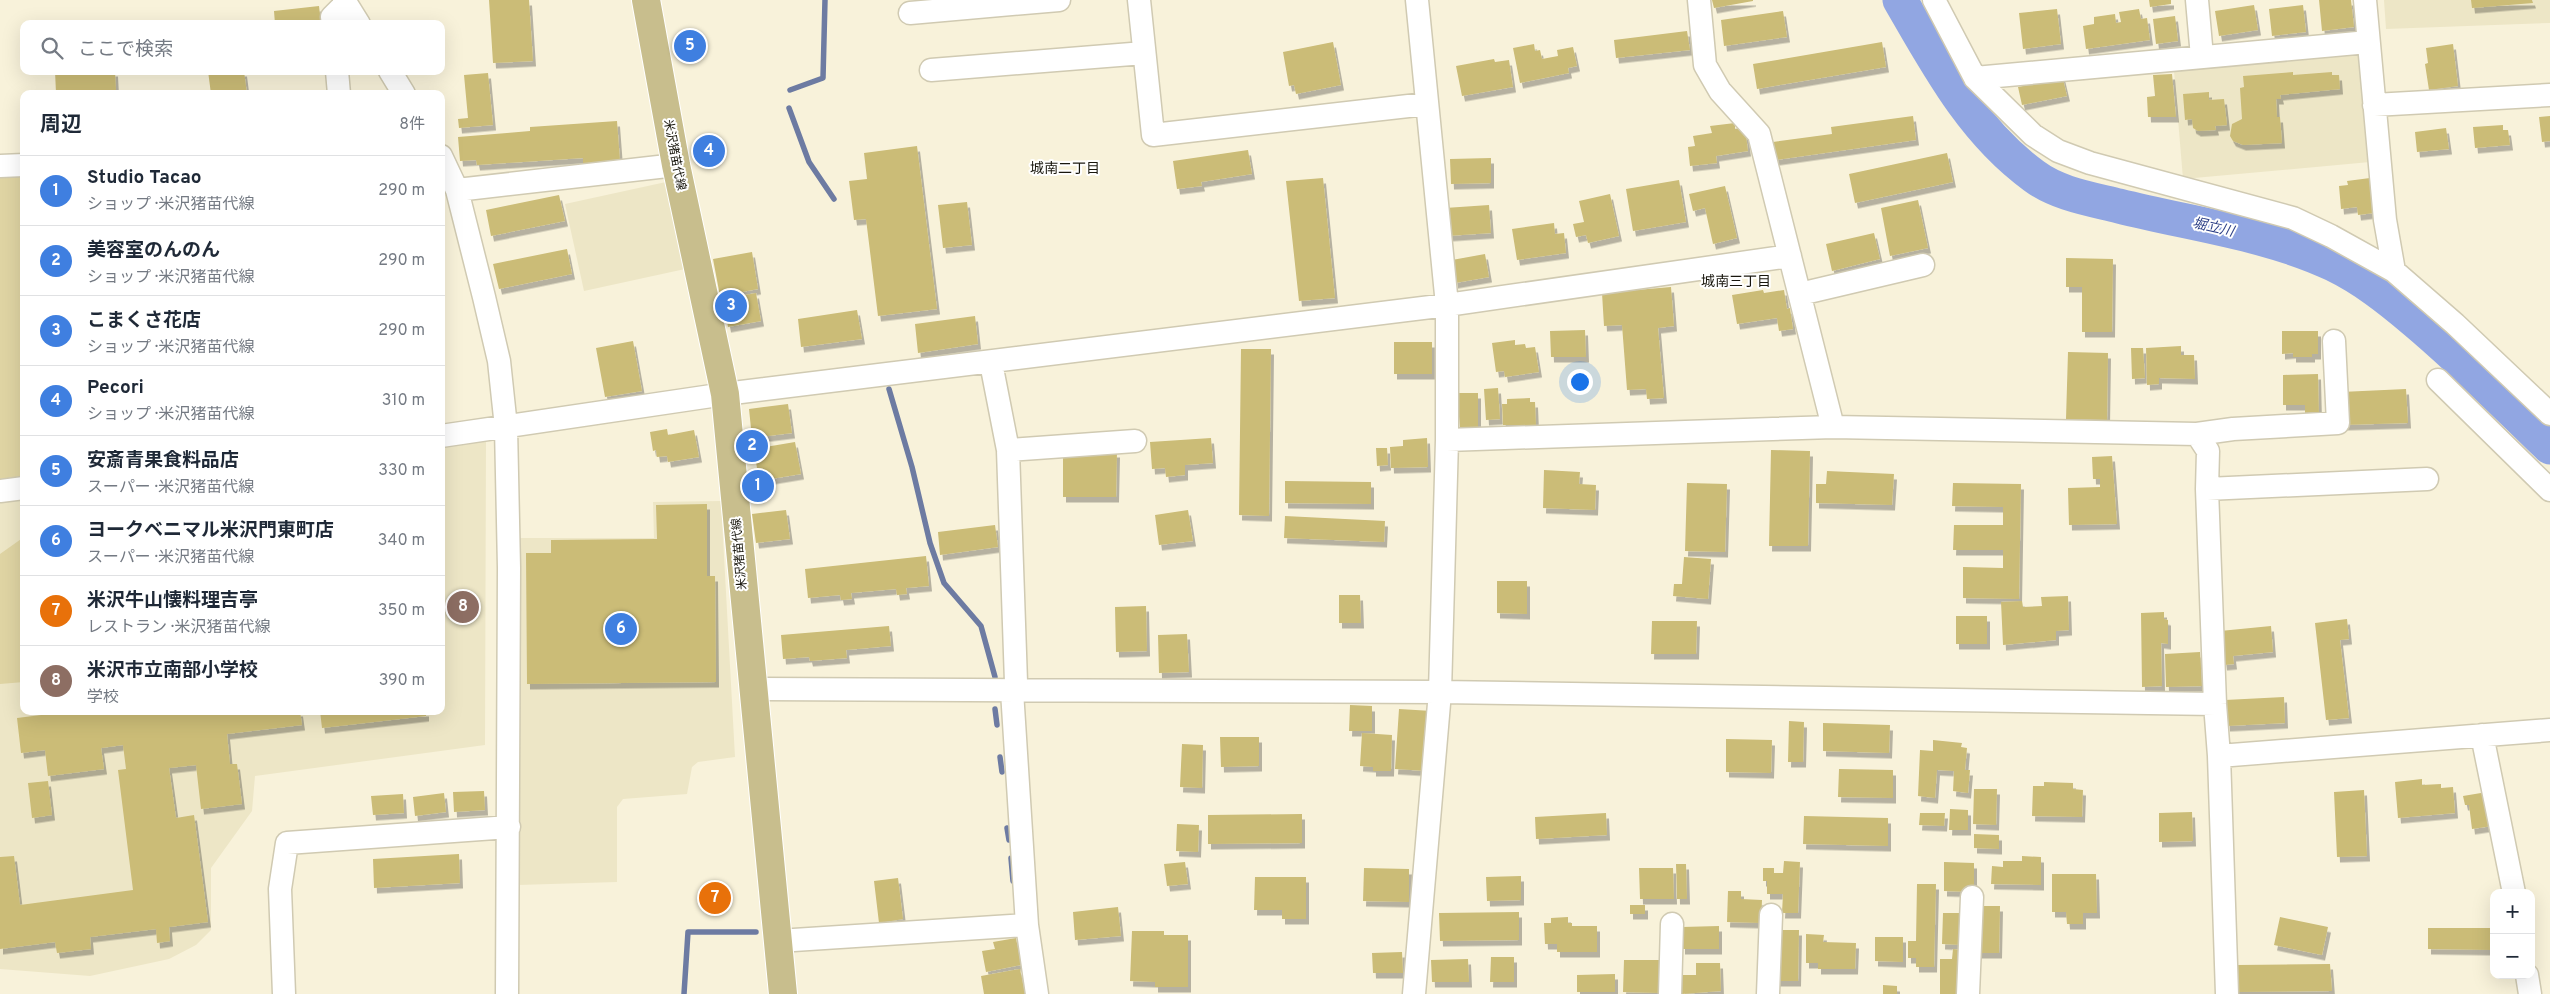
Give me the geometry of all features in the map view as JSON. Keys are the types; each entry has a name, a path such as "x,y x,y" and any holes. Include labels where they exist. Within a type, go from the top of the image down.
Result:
{"main road":[{"name":"米沢猪苗代線","path":"646,0 676,165 725,394 783,994"}],"street":[{"path":"910,13 1059,0"},
{"path":"1139,0 1153,134 1426,104"},
{"path":"1414,994 1440,692 1447,440 1447,305 1426,104 1418,0"},
{"path":"1699,0 1705,65 1720,91 1759,134 1833,428"},
{"path":"1934,0 1976,78 2034,135 2058,151 2090,163 2293,218 2331,236 2394,271 2455,324 2550,414"},
{"path":"2197,0 2202,57"},
{"path":"2364,0 2385,220 2394,271"},
{"path":"332,20 332,17 345,2 356,20"},
{"path":"1976,78 2368,42"},
{"path":"931,70 1144,53"},
{"path":"337,75 339,90"},
{"path":"392,75 402,90"},
{"path":"2374,105 2550,95"},
{"path":"0,166 20,165"},
{"path":"445,165 456,190 499,361 506,426 510,568 507,994"},
{"path":"456,190 676,165"},
{"path":"445,435 725,394 991,363 1447,305 1790,256"},
{"path":"1800,294 1923,265"},
{"path":"1447,440 1833,428 2197,434 2233,429 2338,423 2334,341"},
{"path":"991,363 1008,450 1016,682 1012,691 1026,925 1037,994"},
{"path":"2438,380 2550,490"},
{"path":"2197,434 2208,451 2207,489 2215,704 2220,756 2227,994"},
{"path":"1008,450 1135,441"},
{"path":"2207,489 2427,479"},
{"path":"0,491 20,488"},
{"path":"753,689 1440,692 2215,704"},
{"path":"2220,756 2550,730"},
{"path":"2482,735 2513,889"},
{"path":"284,994 280,889 288,844 508,827"},
{"path":"1968,994 1972,897"},
{"path":"1768,994 1771,915"},
{"path":"1670,994 1672,924"},
{"path":"778,941 1026,925"},
{"path":"2528,979 2530,994"}],"shaded area":[{"path":"2384,0 2550,0 2550,23 2386,29"},
{"path":"2360,53 2370,162 2183,179 2174,71"},
{"path":"20,170 20,476 0,479 0,172"},
{"path":"666,182 685,269 584,291 565,204"},
{"path":"486,441 485,745 255,776 252,811 211,868 211,930 196,945 169,959 90,976 0,969 0,502 20,500 20,715 445,715 445,446"},
{"path":"721,501 735,757 698,762 692,767 687,794 623,799 617,807 617,882 518,885 519,538 654,538 653,502"},
{"path":"20,540 20,682 0,684 0,554"}],"building":[{"path":"489,0 529,0 533,61 493,63"},
{"path":"1712,0 1753,0 1753,1 1714,8"},
{"path":"2149,0 2171,0 2171,4 2150,7"},
{"path":"2319,0 2351,0 2354,27 2322,31"},
{"path":"2471,0 2532,0 2533,3 2472,8"},
{"path":"2254,5 2258,30 2219,36 2215,11"},
{"path":"2303,5 2306,32 2272,36 2269,9"},
{"path":"319,6 321,20 275,20 274,11"},
{"path":"2057,9 2061,44 2023,49 2019,13"},
{"path":"2139,9 2141,19 2147,18 2150,40 2086,49 2083,26 2094,24 2094,17 2115,14 2116,23 2121,22 2119,12"},
{"path":"1783,11 1787,37 1724,46 1721,20"},
{"path":"2175,16 2178,41 2156,44 2153,19"},
{"path":"1687,31 1690,50 1616,58 1614,40"},
{"path":"1333,42 1341,85 1296,94 1294,85 1289,86 1283,52"},
{"path":"1882,42 1886,67 1757,89 1753,64"},
{"path":"1534,44 1535,51 1540,50 1542,59 1558,56 1557,50 1573,47 1577,66 1568,68 1569,73 1520,83 1513,48"},
{"path":"2453,44 2458,86 2429,90 2425,64 2428,63 2426,48"},
{"path":"1494,59 1495,62 1509,60 1513,87 1462,96 1456,66"},
{"path":"2293,72 2293,75 2332,72 2332,75 2339,75 2340,89 2280,95 2281,99 2276,99 2277,117 2280,117 2282,143 2243,145 2233,141 2230,136 2232,124 2242,119 2240,88 2244,87 2243,76"},
{"path":"488,73 493,125 459,128 458,119 468,118 464,75"},
{"path":"2172,74 2176,117 2148,117 2147,97 2155,96 2153,75"},
{"path":"55,75 115,75 116,90 56,90"},
{"path":"209,75 245,75 246,90 210,90"},
{"path":"2062,75 2067,96 2022,105 2018,87 2033,84 2032,80"},
{"path":"2209,92 2209,100 2224,99 2227,125 2215,126 2216,130 2198,131 2193,128 2192,119 2185,120 2183,94"},
{"path":"1913,116 1916,140 1776,160 1773,142 1832,134 1831,127"},
{"path":"2550,116 2550,141 2542,142 2539,117"},
{"path":"617,121 620,161 583,164 583,158 477,165 476,160 460,161 458,137 530,131 530,127"},
{"path":"1735,123 1735,129 1745,128 1748,151 1716,156 1717,163 1690,166 1688,147 1695,146 1693,136 1712,133 1710,126"},
{"path":"2503,125 2503,130 2508,130 2510,145 2475,148 2473,127"},
{"path":"2446,128 2449,149 2417,152 2415,132"},
{"path":"917,146 937,309 878,316 866,219 854,220 849,181 867,179 864,153"},
{"path":"1248,150 1252,174 1201,182 1202,186 1177,189 1173,161"},
{"path":"1947,153 1953,182 1855,203 1849,174"},
{"path":"1491,158 1491,183 1451,184 1450,159"},
{"path":"1323,178 1335,298 1299,301 1286,181"},
{"path":"2370,178 2374,213 2358,215 2357,207 2341,209 2339,186 2348,185 2347,181"},
{"path":"1679,180 1686,222 1633,231 1626,189"},
{"path":"1725,186 1737,238 1713,244 1705,208 1693,211 1689,194"},
{"path":"1610,194 1619,236 1588,243 1586,235 1576,237 1573,224 1584,222 1579,201"},
{"path":"559,195 565,221 491,236 486,210"},
{"path":"1918,200 1928,248 1890,256 1881,208"},
{"path":"967,202 972,245 943,248 938,205"},
{"path":"1489,205 1491,233 1447,236 1445,208"},
{"path":"1554,223 1555,234 1564,233 1566,253 1517,260 1512,229"},
{"path":"1874,233 1880,259 1832,271 1826,244"},
{"path":"567,249 572,274 499,289 493,264"},
{"path":"752,252 758,289 720,296 713,259"},
{"path":"1485,254 1489,277 1455,283 1452,260"},
{"path":"2066,258 2113,259 2112,332 2082,332 2082,287 2066,287"},
{"path":"1671,287 1674,326 1658,328 1664,398 1647,399 1646,389 1627,390 1622,325 1604,326 1602,293"},
{"path":"1763,290 1764,293 1784,290 1787,309 1790,308 1793,329 1779,331 1777,318 1737,324 1732,295"},
{"path":"756,293 761,321 728,327 723,299"},
{"path":"857,310 862,339 801,347 798,319"},
{"path":"975,316 978,344 918,353 915,324"},
{"path":"1585,330 1586,357 1551,357 1550,331"},
{"path":"2282,331 2318,331 2318,354 2312,354 2312,357 2293,357 2293,353 2282,354"},
{"path":"1515,340 1515,345 1525,344 1526,348 1535,347 1539,372 1505,377 1504,371 1496,372 1492,343"},
{"path":"633,341 642,391 605,397 596,348"},
{"path":"1394,342 1432,342 1432,374 1394,374"},
{"path":"2181,346 2181,355 2194,355 2195,379 2159,378 2159,384 2147,385 2146,348"},
{"path":"2131,348 2143,348 2145,378 2132,379"},
{"path":"1241,349 1271,349 1269,516 1239,515"},
{"path":"2068,352 2108,353 2107,420 2066,419"},
{"path":"2318,374 2319,417 2305,417 2305,405 2283,405 2283,375"},
{"path":"1498,388 1500,419 1486,420 1484,389"},
{"path":"2406,389 2408,423 2342,425 2341,392"},
{"path":"1457,393 1478,393 1478,428 1460,428"},
{"path":"1530,398 1530,402 1535,402 1536,425 1503,425 1502,404 1507,404 1507,399"},
{"path":"788,404 792,433 752,438 749,409"},
{"path":"667,429 668,435 694,430 699,457 668,462 667,456 657,457 656,450 653,451 650,432"},
{"path":"1211,438 1213,463 1185,465 1185,475 1166,477 1165,468 1152,469 1150,442"},
{"path":"1427,438 1428,467 1391,468 1390,447 1403,446 1403,440"},
{"path":"795,442 801,474 759,481 754,449"},
{"path":"1376,448 1387,448 1388,465 1377,466"},
{"path":"1771,450 1810,451 1808,546 1769,546"},
{"path":"1063,452 1117,452 1116,497 1063,497"},
{"path":"2112,456 2117,524 2069,525 2068,488 2100,487 2100,479 2093,479 2092,457"},
{"path":"1544,470 1580,472 1579,484 1596,485 1595,510 1543,508"},
{"path":"1827,471 1894,474 1892,505 1816,503 1816,484 1826,484"},
{"path":"1285,481 1371,482 1371,504 1285,503"},
{"path":"1687,483 1727,484 1725,552 1685,551"},
{"path":"1953,483 2021,484 2019,599 1963,598 1963,567 2003,568 2003,550 1953,550 1954,525 2003,525 2003,507 1952,506"},
{"path":"707,504 707,576 715,576 716,682 527,684 526,553 551,553 551,540 657,539 656,505"},
{"path":"786,510 790,539 756,543 752,514"},
{"path":"1188,510 1193,541 1159,545 1155,515"},
{"path":"1285,516 1385,521 1384,542 1284,538"},
{"path":"995,525 998,547 940,555 938,532"},
{"path":"926,556 929,586 906,588 907,594 897,595 896,589 851,593 852,599 841,600 840,595 808,598 805,569"},
{"path":"1684,557 1711,559 1708,599 1673,596 1674,584 1682,584"},
{"path":"1497,581 1527,581 1527,614 1497,613"},
{"path":"1339,595 1360,595 1361,623 1339,623"},
{"path":"2068,596 2069,630 2056,631 2056,640 2003,645 2001,602 2022,601 2023,607 2042,606 2041,597"},
{"path":"1146,606 1147,651 1116,652 1115,607"},
{"path":"2164,612 2164,619 2168,620 2168,644 2161,643 2162,686 2142,687 2141,613"},
{"path":"1956,616 1987,616 1987,644 1956,644"},
{"path":"2347,619 2349,639 2340,640 2349,718 2326,720 2315,623"},
{"path":"1652,621 1697,621 1696,654 1651,654"},
{"path":"889,626 891,646 846,650 847,658 810,661 809,657 783,659 781,635"},
{"path":"2271,626 2273,652 2233,656 2234,664 2224,665 2220,631"},
{"path":"1187,634 1189,672 1159,673 1158,635"},
{"path":"2200,652 2202,686 2166,687 2165,654"},
{"path":"2284,697 2285,723 2227,726 2225,700"},
{"path":"1350,705 1372,706 1372,731 1349,731"},
{"path":"1399,709 1432,711 1428,771 1395,769"},
{"path":"41,715 301,715 302,725 227,734 230,764 237,764 242,804 201,809 196,765 169,768 176,818 194,815 208,922 169,927 170,941 157,943 156,929 90,937 91,949 57,953 55,942 0,949 0,857 14,856 20,905 133,890 118,770 126,769 123,745 101,748 104,769 48,776 45,750 21,753 17,718"},
{"path":"320,715 426,715 426,716 322,728"},
{"path":"1789,721 1804,722 1803,762 1788,762"},
{"path":"1823,723 1890,725 1889,753 1823,751"},
{"path":"1362,733 1392,735 1391,771 1373,771 1373,767 1360,766"},
{"path":"1220,737 1259,737 1259,766 1221,767"},
{"path":"1726,739 1772,740 1771,773 1726,772"},
{"path":"1933,740 1962,743 1961,747 1967,748 1965,770 1970,770 1968,793 1953,791 1954,771 1937,770 1935,798 1918,796 1920,750 1933,751"},
{"path":"1182,744 1203,745 1202,788 1180,787"},
{"path":"1839,769 1893,770 1893,798 1838,797"},
{"path":"2422,779 2422,785 2441,784 2441,788 2453,787 2455,813 2398,818 2395,782"},
{"path":"48,781 52,815 32,818 28,783"},
{"path":"2044,782 2073,783 2073,789 2083,790 2082,817 2032,816 2033,786 2044,786"},
{"path":"1974,789 1997,789 1996,825 1973,824"},
{"path":"2364,790 2367,856 2337,857 2334,792"},
{"path":"484,791 485,810 454,812 453,792"},
{"path":"2487,792 2492,826 2472,829 2469,805 2465,805 2463,796"},
{"path":"444,793 446,812 415,816 413,797"},
{"path":"403,794 404,813 373,815 371,796"},
{"path":"1950,809 1968,810 1968,830 1949,830"},
{"path":"2192,812 2193,841 2159,842 2159,813"},
{"path":"1606,813 1607,835 1536,839 1535,817"},
{"path":"1920,813 1945,813 1944,826 1919,825"},
{"path":"1302,814 1302,843 1208,844 1208,815"},
{"path":"1804,816 1888,818 1888,846 1803,844"},
{"path":"1177,824 1199,825 1198,852 1176,851"},
{"path":"1974,834 1999,835 1999,849 1974,848"},
{"path":"459,854 460,883 374,888 373,859"},
{"path":"2022,856 2041,857 2041,885 1991,884 1992,866 2003,867 2003,861 2022,861"},
{"path":"1784,861 1800,862 1798,913 1782,913 1783,894 1767,894 1767,881 1763,881 1763,868 1774,868 1774,873 1783,873"},
{"path":"1185,862 1188,884 1167,886 1164,864"},
{"path":"1944,862 1974,863 1974,892 1944,891"},
{"path":"1676,864 1686,864 1687,899 1677,899"},
{"path":"1364,868 1409,869 1409,902 1363,901"},
{"path":"1639,868 1673,868 1674,899 1640,899"},
{"path":"2052,874 2096,874 2097,913 2083,913 2083,924 2067,924 2066,912 2052,912"},
{"path":"1521,876 1521,900 1487,901 1486,877"},
{"path":"1255,877 1306,877 1306,919 1282,919 1282,910 1254,910"},
{"path":"898,878 903,919 879,923 874,881"},
{"path":"1917,884 1936,884 1934,967 1916,967 1916,958 1908,958 1908,941 1916,941"},
{"path":"1728,891 1741,891 1741,899 1762,900 1761,923 1727,922"},
{"path":"1630,905 1645,905 1645,914 1630,914"},
{"path":"1979,906 2000,906 1999,953 1978,953"},
{"path":"1118,907 1121,936 1075,940 1073,912"},
{"path":"1519,912 1519,940 1440,941 1439,913"},
{"path":"1943,913 1963,913 1962,945 1942,944"},
{"path":"1568,917 1568,923 1572,923 1572,926 1597,926 1597,952 1557,952 1557,944 1545,944 1544,923 1551,923 1551,918"},
{"path":"2280,917 2328,927 2322,955 2274,945"},
{"path":"1719,926 1719,949 1682,949 1682,927"},
{"path":"2428,928 2490,928 2490,950 2428,949"},
{"path":"1777,930 1799,930 1798,981 1776,981"},
{"path":"1132,931 1164,931 1164,935 1188,935 1188,987 1155,987 1155,982 1130,981"},
{"path":"1806,934 1824,935 1823,942 1856,943 1855,969 1818,969 1818,963 1806,963"},
{"path":"1875,937 1903,937 1903,962 1875,961"},
{"path":"1016,938 1021,965 986,972 982,951 995,949 993,942"},
{"path":"1953,949 1962,950 1958,994 1940,994 1940,959 1952,959"},
{"path":"1402,952 1403,973 1373,973 1372,953"},
{"path":"1491,957 1514,957 1514,982 1490,982"},
{"path":"1468,959 1469,982 1432,982 1431,960"},
{"path":"1624,960 1662,960 1661,993 1623,992"},
{"path":"1696,963 1720,963 1721,991 1682,994 1682,975 1696,975"},
{"path":"2330,964 2332,991 2236,992 2236,965"},
{"path":"1020,969 1025,994 984,994 981,976"},
{"path":"1615,974 1615,992 1577,992 1577,975"},
{"path":"1883,985 1897,986 1897,994 1883,994"}],"waterway":[{"path":"790,90 823,78 825,0"},
{"name":"堀立川","path":"1900,0 1958,96 1993,139 2034,176 2064,192 2282,244 2333,264 2366,283 2405,312 2483,382 2550,447"},
{"path":"789,108 809,162 834,199"},
{"path":"889,389 912,467 930,543 944,583 981,626 995,677"},
{"path":"995,709 997,725"},
{"path":"1000,757 1002,772"},
{"path":"1007,828 1009,840"},
{"path":"1011,858 1013,881"},
{"path":"684,994 688,932 756,932"}],"place":[{"name":"安斎青果食料品店","path":"690,46"},
{"name":"Pecori","path":"709,151"},
{"name":"こまくさ花店","path":"731,306"},
{"name":"美容室のんのん","path":"752,446"},
{"name":"Studio Tacao","path":"758,486"},
{"name":"米沢市立南部小学校","path":"463,607"},
{"name":"ヨークベニマル米沢門東町店","path":"621,629"},
{"name":"米沢牛山懐料理吉亭","path":"715,898"}],"district":[{"name":"城南二丁目","path":"1065,169"},
{"name":"城南三丁目","path":"1736,282"}]}
